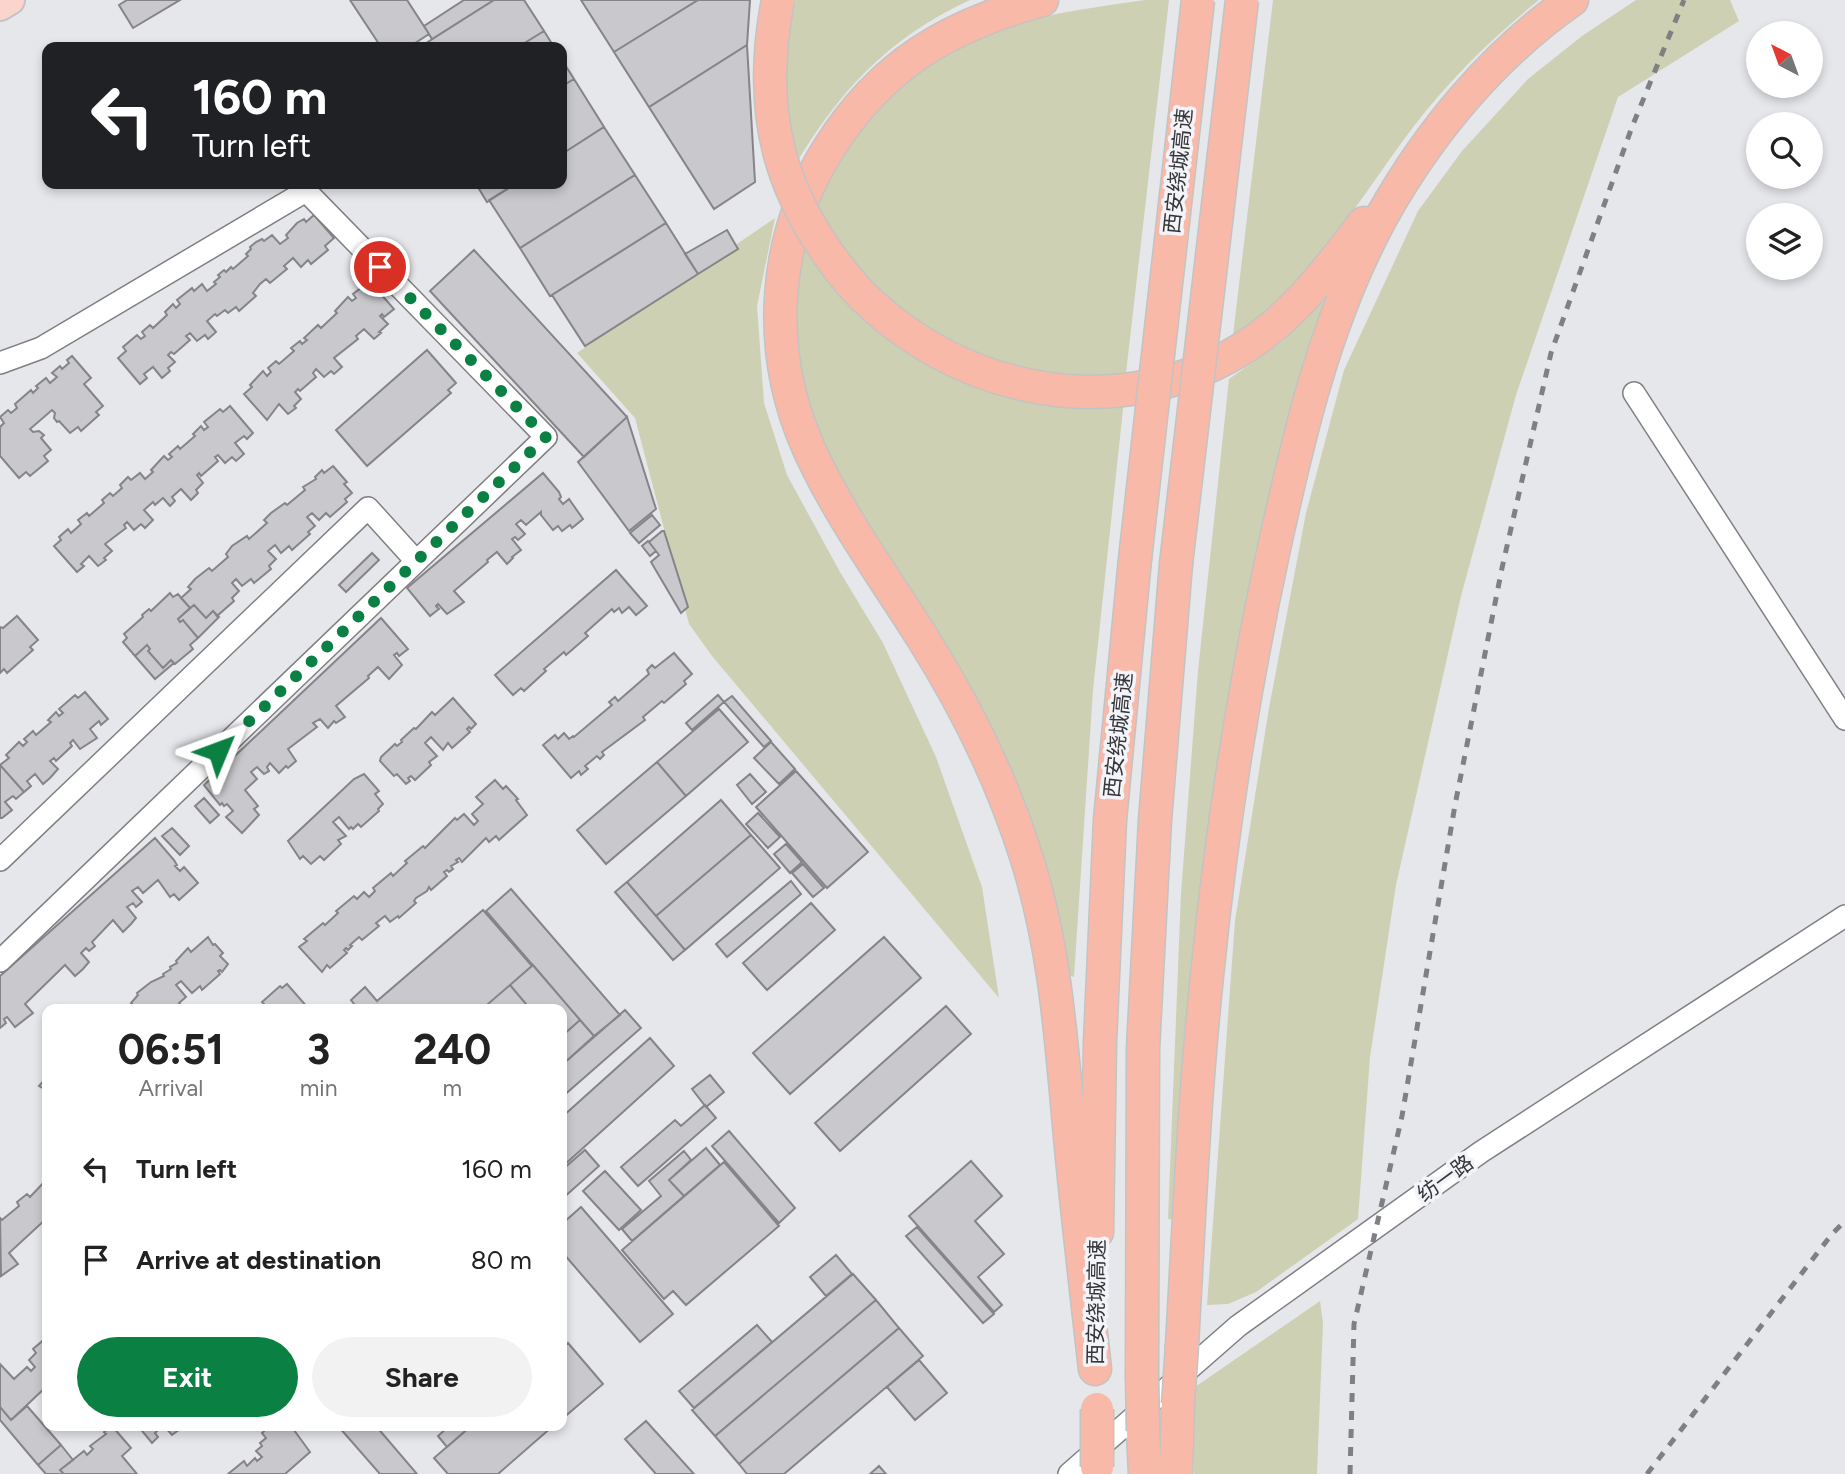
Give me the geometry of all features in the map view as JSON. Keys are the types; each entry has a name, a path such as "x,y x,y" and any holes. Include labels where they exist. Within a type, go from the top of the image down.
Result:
{"highway":[{"path":"778,0 769,63 770,105 789,186 827,253 854,287 886,318 945,357 998,379 1038,387 1088,391 1130,389 1188,376 1232,355 1272,327 1317,282 1489,71 1525,37 1573,0"},
{"path":"1042,0 981,19 931,43 887,78 853,113 818,166 803,198 783,268 780,330 793,408 808,446 829,488 923,638 967,715 1017,827 1036,888 1053,964 1062,1032 1072,1156 1095,1369"},
{"name":"西安绕城高速","path":"1088,1472 1097,1409 1095,1369 1100,1042 1109,834 1135,559 1198,0"},
{"name":"西安绕城高速","path":"1144,1474 1143,1049 1155,820 1176,564 1241,0"},
{"path":"1176,1474 1196,1102 1207,976 1224,837 1264,598 1317,373 1358,266 1408,172"}],"main road":[{"path":"0,6 10,0"}],"street":[{"path":"0,363 41,348 306,191 546,437 0,961"},
{"path":"1634,393 1845,719"},
{"path":"0,860 368,508 416,561"},
{"name":"纺一路","path":"1088,1472 1238,1326 1481,1152 1845,916"}],"green space":[{"path":"790,0 970,0 914,31 868,69 829,114 794,167 784,128 784,19"},
{"path":"1145,0 1169,0 1126,373 1070,381 991,366 893,312 813,213 844,153 867,120 916,74 976,37 1034,18"},
{"path":"1273,0 1539,0 1489,44 1442,92 1310,266 1261,315 1233,335"},
{"path":"1636,0 1730,0 1739,21 1618,97 1516,395 1461,596 1396,885 1370,1057 1358,1219 1256,1292 1228,1304 1207,1305 1235,921 1269,708 1306,513 1344,370 1418,211 1462,151 1528,79 1582,36"},
{"path":"775,218 757,306 764,403 787,475 840,572 883,643 936,757 982,887 999,998 712,656 689,624 635,418 577,353"},
{"path":"804,246 825,277 866,319 906,348 952,375 997,393 1017,397 1124,400 1093,690 1074,977 1064,973 1051,903 819,436 805,388 798,342 797,296"},
{"path":"1322,300 1326,305 1267,516 1177,1220 1168,1219 1181,893 1198,671 1229,379 1282,342"},
{"path":"1320,1301 1323,1323 1317,1474 1194,1474 1192,1389"}],"building":[{"path":"127,0 180,0 133,28 119,5"},
{"path":"350,0 407,0 429,34 417,42 378,42"},
{"path":"464,0 494,0 432,39 424,26"},
{"path":"494,0 524,0 544,31 526,42 428,42"},
{"path":"581,0 698,0 614,52"},
{"path":"698,0 750,0 747,45 649,107 614,52"},
{"path":"544,31 551,42 526,42"},
{"path":"747,45 755,182 714,209 649,107"},
{"path":"567,68 574,79 567,83"},
{"path":"574,79 604,127 567,151 567,83"},
{"path":"604,127 635,175 520,248 489,200 507,189 567,189 567,151"},
{"path":"635,175 666,223 550,296 520,248"},
{"path":"479,189 507,189 487,202"},
{"path":"314,215 334,238 325,246 328,250 311,264 308,260 301,267 293,258 284,266 287,269 270,283 266,279 260,284 253,293 256,296 239,311 236,307 228,313 225,310 217,316 215,314 207,321 216,332 208,339 205,335 197,341 190,333 186,336 190,340 174,354 171,352 168,355 175,362 162,378 153,367 144,374 147,378 140,384 118,358 126,351 123,347 137,335 141,339 145,336 142,332 150,325 153,328 167,315 165,312 173,304 176,308 180,304 177,300 192,288 194,291 202,284 207,291 216,284 214,282 220,277 218,275 231,267 233,269 248,256 246,254 250,247 256,242 262,239 264,241 272,235 280,244 288,238 286,235 297,223 304,219 306,222"},
{"path":"666,223 698,274 585,346 552,295"},
{"path":"727,230 738,249 698,274 685,254"},
{"path":"474,250 627,417 584,457 430,291"},
{"path":"372,284 394,309 384,317 382,314 380,316 388,324 374,339 364,329 356,336 358,339 334,358 342,367 334,374 331,371 324,377 316,369 313,373 316,377 295,392 301,399 294,406 296,408 288,414 279,404 267,420 244,394 252,387 250,385 263,371 267,376 271,372 268,368 276,361 279,364 294,351 291,348 300,341 302,344 307,340 304,338 318,325 321,328 337,313 335,311 348,297 352,301 356,298 353,294"},
{"path":"427,350 456,383 448,390 451,393 367,466 336,430"},
{"path":"72,356 91,378 84,384 103,406 96,412 99,415 81,431 78,427 70,433 57,422 52,410 30,429 44,435 41,438 51,450 44,456 48,461 30,476 26,472 19,478 0,456 0,427 4,423 0,417 8,410 11,413 17,408 15,404 31,390 33,393 38,388 36,386 46,378 50,383 57,377 52,373 60,366 62,369"},
{"path":"230,406 253,433 247,439 244,436 235,443 244,454 236,461 232,457 225,463 218,455 215,457 218,461 201,476 199,473 197,475 203,483 191,500 181,489 172,497 175,501 170,506 163,498 155,505 153,502 144,510 153,520 145,528 141,524 134,530 127,522 124,525 126,528 105,544 112,551 104,558 106,560 98,566 89,556 77,572 54,546 61,540 59,537 68,529 71,533 81,524 78,520 87,513 89,516 104,503 102,500 110,493 113,496 122,488 120,485 128,477 131,480 140,473 145,479 164,456 168,460 172,457 169,454 178,446 180,449 195,436 193,434 201,426 204,430 208,427 204,422 220,409 223,412"},
{"path":"627,417 656,509 629,531 578,462"},
{"path":"333,466 347,482 344,484 352,493 345,499 347,502 330,517 326,513 319,520 312,513 307,517 315,526 308,532 310,534 292,550 289,546 281,553 275,545 268,551 276,559 269,566 271,569 254,583 251,579 242,586 236,579 232,583 239,591 232,598 234,601 217,616 213,611 206,618 194,605 190,608 181,598 191,589 188,587 195,579 209,568 212,571 228,557 226,554 232,546 247,536 249,539 267,523 264,520 271,513 285,503 287,505 305,490 303,487 316,479 322,470 324,473"},
{"path":"543,473 559,492 559,499 563,504 569,499 583,519 572,528 570,525 562,531 558,526 553,530 541,512 526,525 521,520 516,524 525,534 518,540 515,537 512,539 521,550 507,564 497,552 454,591 464,602 447,614 438,604 436,606 439,609 430,616 407,588"},
{"path":"652,515 660,525 639,543 630,533"},
{"path":"662,531 688,607 681,613 651,562 659,555 649,542"},
{"path":"648,541 656,551 650,556 642,546"},
{"path":"372,553 379,560 346,592 339,585"},
{"path":"616,570 647,606 636,615 629,607 622,613 619,608 614,612 612,609 585,633 588,636 544,669 546,671 524,691 521,688 513,695 495,675"},
{"path":"170,593 173,597 178,594 190,608 178,619 180,622 183,620 198,638 190,645 193,649 175,664 171,660 163,668 148,651 150,649 147,645 135,656 123,642 127,638 124,634 143,617 142,615 149,609 151,611"},
{"path":"194,605 206,618 213,611 219,617 198,638 183,620 180,622 178,619"},
{"path":"17,616 38,640 30,647 33,650 7,673 4,669 0,673 0,627 3,628"},
{"path":"381,618 408,649 399,656 397,653 394,655 402,665 389,679 378,667 336,706 345,717 336,723 334,721 328,728 320,719 313,723 317,727 288,749 296,761 288,768 286,766 279,773 270,763 267,767 269,771 264,774 257,767 251,772 257,779 245,790 258,806 254,809 259,815 242,833 226,817 233,811 227,804 220,805 204,785"},
{"path":"147,645 150,649 148,651 163,668 171,660 174,663 155,679 135,656"},
{"path":"674,653 692,674 684,681 686,684 643,717 645,720 602,752 604,755 600,759 597,756 585,766 588,769 581,775 579,771 571,778 543,745 555,735 558,739 564,733 569,739 574,737 612,705 609,702 615,697 618,701 649,674 647,670 652,665 655,668"},
{"path":"85,692 108,719 101,725 99,721 90,729 97,738 80,749 73,740 70,743 72,746 56,761 54,758 50,761 58,769 50,778 43,784 35,774 27,781 31,786 24,792 0,765 9,758 6,755 19,742 23,746 27,742 24,739 33,731 36,735 51,722 48,720 56,712 59,716 63,713 59,709 75,695 78,698"},
{"path":"718,695 724,702 692,730 686,723"},
{"path":"732,696 771,741 764,747 724,702"},
{"path":"453,698 476,724 467,729 470,732 452,748 448,743 443,750 431,737 425,743 437,756 415,780 411,776 408,778 410,781 406,784 380,761 381,757 395,744 397,746 402,742 401,740 432,712 435,715"},
{"path":"719,709 748,742 686,796 657,762"},
{"path":"771,742 795,769 779,784 754,758"},
{"path":"657,762 686,796 606,864 577,830"},
{"path":"0,765 24,792 16,799 13,796 5,802 12,810 2,818 0,818"},
{"path":"796,771 868,852 827,888 756,807"},
{"path":"364,774 379,791 375,794 383,804 379,811 361,827 358,824 353,829 349,829 339,817 333,822 346,836 338,840 341,844 324,860 320,856 311,864 303,856 300,859 288,841 354,779"},
{"path":"750,774 766,792 752,804 737,785"},
{"path":"495,780 503,789 506,786 518,799 516,800 527,815 499,840 496,836 489,842 486,838 462,862 459,858 456,860 458,862 451,866 453,869 444,872 447,876 431,890 429,887 416,898 416,903 399,918 398,916 390,922 385,916 376,923 379,926 362,940 359,937 348,950 344,950 347,953 330,968 327,965 322,972 299,947 307,941 304,939 323,923 325,925 338,913 336,911 354,896 357,899 364,892 369,897 375,891 373,888 391,873 393,876 407,863 405,861 423,846 425,848 455,818 457,820 464,814 474,825 478,821 472,814 483,804 476,797"},
{"path":"204,798 219,815 210,823 195,806"},
{"path":"721,800 751,835 656,916 627,882"},
{"path":"758,813 780,837 768,848 746,824"},
{"path":"172,828 189,846 180,855 162,836"},
{"path":"751,835 780,868 685,950 656,916"},
{"path":"155,838 174,860 177,865 175,866 180,871 184,867 198,883 179,900 174,894 170,897 158,880 143,893 138,887 132,891 142,902 136,907 133,903 127,907 136,918 131,924 123,932 113,920 92,942 95,946 89,951 86,948 81,953 89,962 83,969 75,976 65,965 25,1004 33,1013 15,1027 7,1017 4,1019 6,1023 0,1028 0,976"},
{"path":"786,844 802,862 790,873 774,854"},
{"path":"803,864 824,888 813,897 792,873"},
{"path":"791,881 801,894 727,957 716,944"},
{"path":"627,882 685,950 673,960 615,892"},
{"path":"511,889 620,1015 594,1036 486,911"},
{"path":"811,903 835,930 767,990 743,963"},
{"path":"483,910 532,966 488,1004 354,1004 351,1000 365,987 377,1001"},
{"path":"208,937 223,953 220,956 228,964 222,972 218,971 220,974 202,990 200,986 192,993 181,981 176,985 186,997 180,1004 132,1004 137,993 164,976 188,948 191,952"},
{"path":"884,937 921,978 790,1094 753,1053"},
{"path":"533,965 566,1004 526,1004 510,985"},
{"path":"287,984 305,1004 262,1002 280,986 282,988"},
{"path":"510,985 526,1004 488,1004"},
{"path":"567,1005 580,1020 567,1032"},
{"path":"946,1006 971,1034 840,1151 815,1123"},
{"path":"625,1010 641,1028 567,1093 567,1061"},
{"path":"580,1020 594,1036 567,1060 567,1032"},
{"path":"650,1038 674,1066 567,1162 567,1113"},
{"path":"710,1075 724,1092 706,1107 692,1089"},
{"path":"705,1105 716,1118 638,1186 621,1167 675,1120 681,1126"},
{"path":"729,1131 795,1208 779,1223 712,1146"},
{"path":"706,1148 720,1165 684,1196 669,1180"},
{"path":"585,1150 599,1166 567,1195 567,1166"},
{"path":"684,1151 691,1160 669,1180 684,1196 632,1241 622,1229 661,1196 649,1181"},
{"path":"971,1161 1002,1196 975,1221 1004,1254 978,1277 1002,1305 994,1312 909,1216"},
{"path":"724,1162 779,1226 686,1305 673,1291 664,1299 622,1250"},
{"path":"605,1171 641,1210 619,1230 583,1191"},
{"path":"42,1184 42,1223 9,1253 18,1264 1,1276 0,1218 2,1220 19,1206 17,1202 27,1194 30,1197"},
{"path":"581,1207 673,1314 640,1342 567,1258 567,1220"},
{"path":"917,1227 994,1314 983,1323 906,1236"},
{"path":"836,1255 852,1274 826,1296 810,1277"},
{"path":"853,1274 876,1300 715,1436 692,1410"},
{"path":"876,1300 899,1328 739,1464 715,1436"},
{"path":"757,1325 772,1342 694,1408 679,1391"},
{"path":"899,1328 923,1356 784,1474 747,1474 739,1464"},
{"path":"42,1341 42,1391 11,1420 0,1407 0,1364 14,1379 27,1367 31,1371 35,1367 29,1360 36,1353 33,1349"},
{"path":"567,1344 603,1384 567,1415"},
{"path":"919,1360 947,1393 915,1420 887,1387"},
{"path":"27,1406 42,1423 42,1431 49,1431 61,1445 38,1465 0,1420 0,1407 11,1420"},
{"path":"646,1421 694,1474 656,1474 625,1439"},
{"path":"116,1431 131,1448 122,1456 137,1474 64,1474 60,1470 84,1451 87,1455 93,1449 90,1446 106,1434 104,1432"},
{"path":"142,1431 157,1431 155,1433 158,1437 152,1443"},
{"path":"295,1431 310,1452 285,1474 228,1474 244,1461 247,1466 255,1458 257,1461 262,1457 256,1451 266,1438 262,1433"},
{"path":"342,1431 380,1431 417,1474 380,1474"},
{"path":"444,1431 465,1431 447,1447 438,1436"},
{"path":"465,1431 547,1431 498,1474 448,1474 434,1458"},
{"path":"61,1445 73,1460 60,1470 64,1474 46,1474 38,1465"},
{"path":"879,1466 886,1474 870,1474"}],"railway":[{"path":"1350,1474 1354,1324 1402,1116 1455,805 1502,568 1551,353 1632,127 1684,0"},
{"path":"1647,1474 1832,1234 1845,1221"}],"route":[{"path":"218,751 546,437 380,267"}]}
